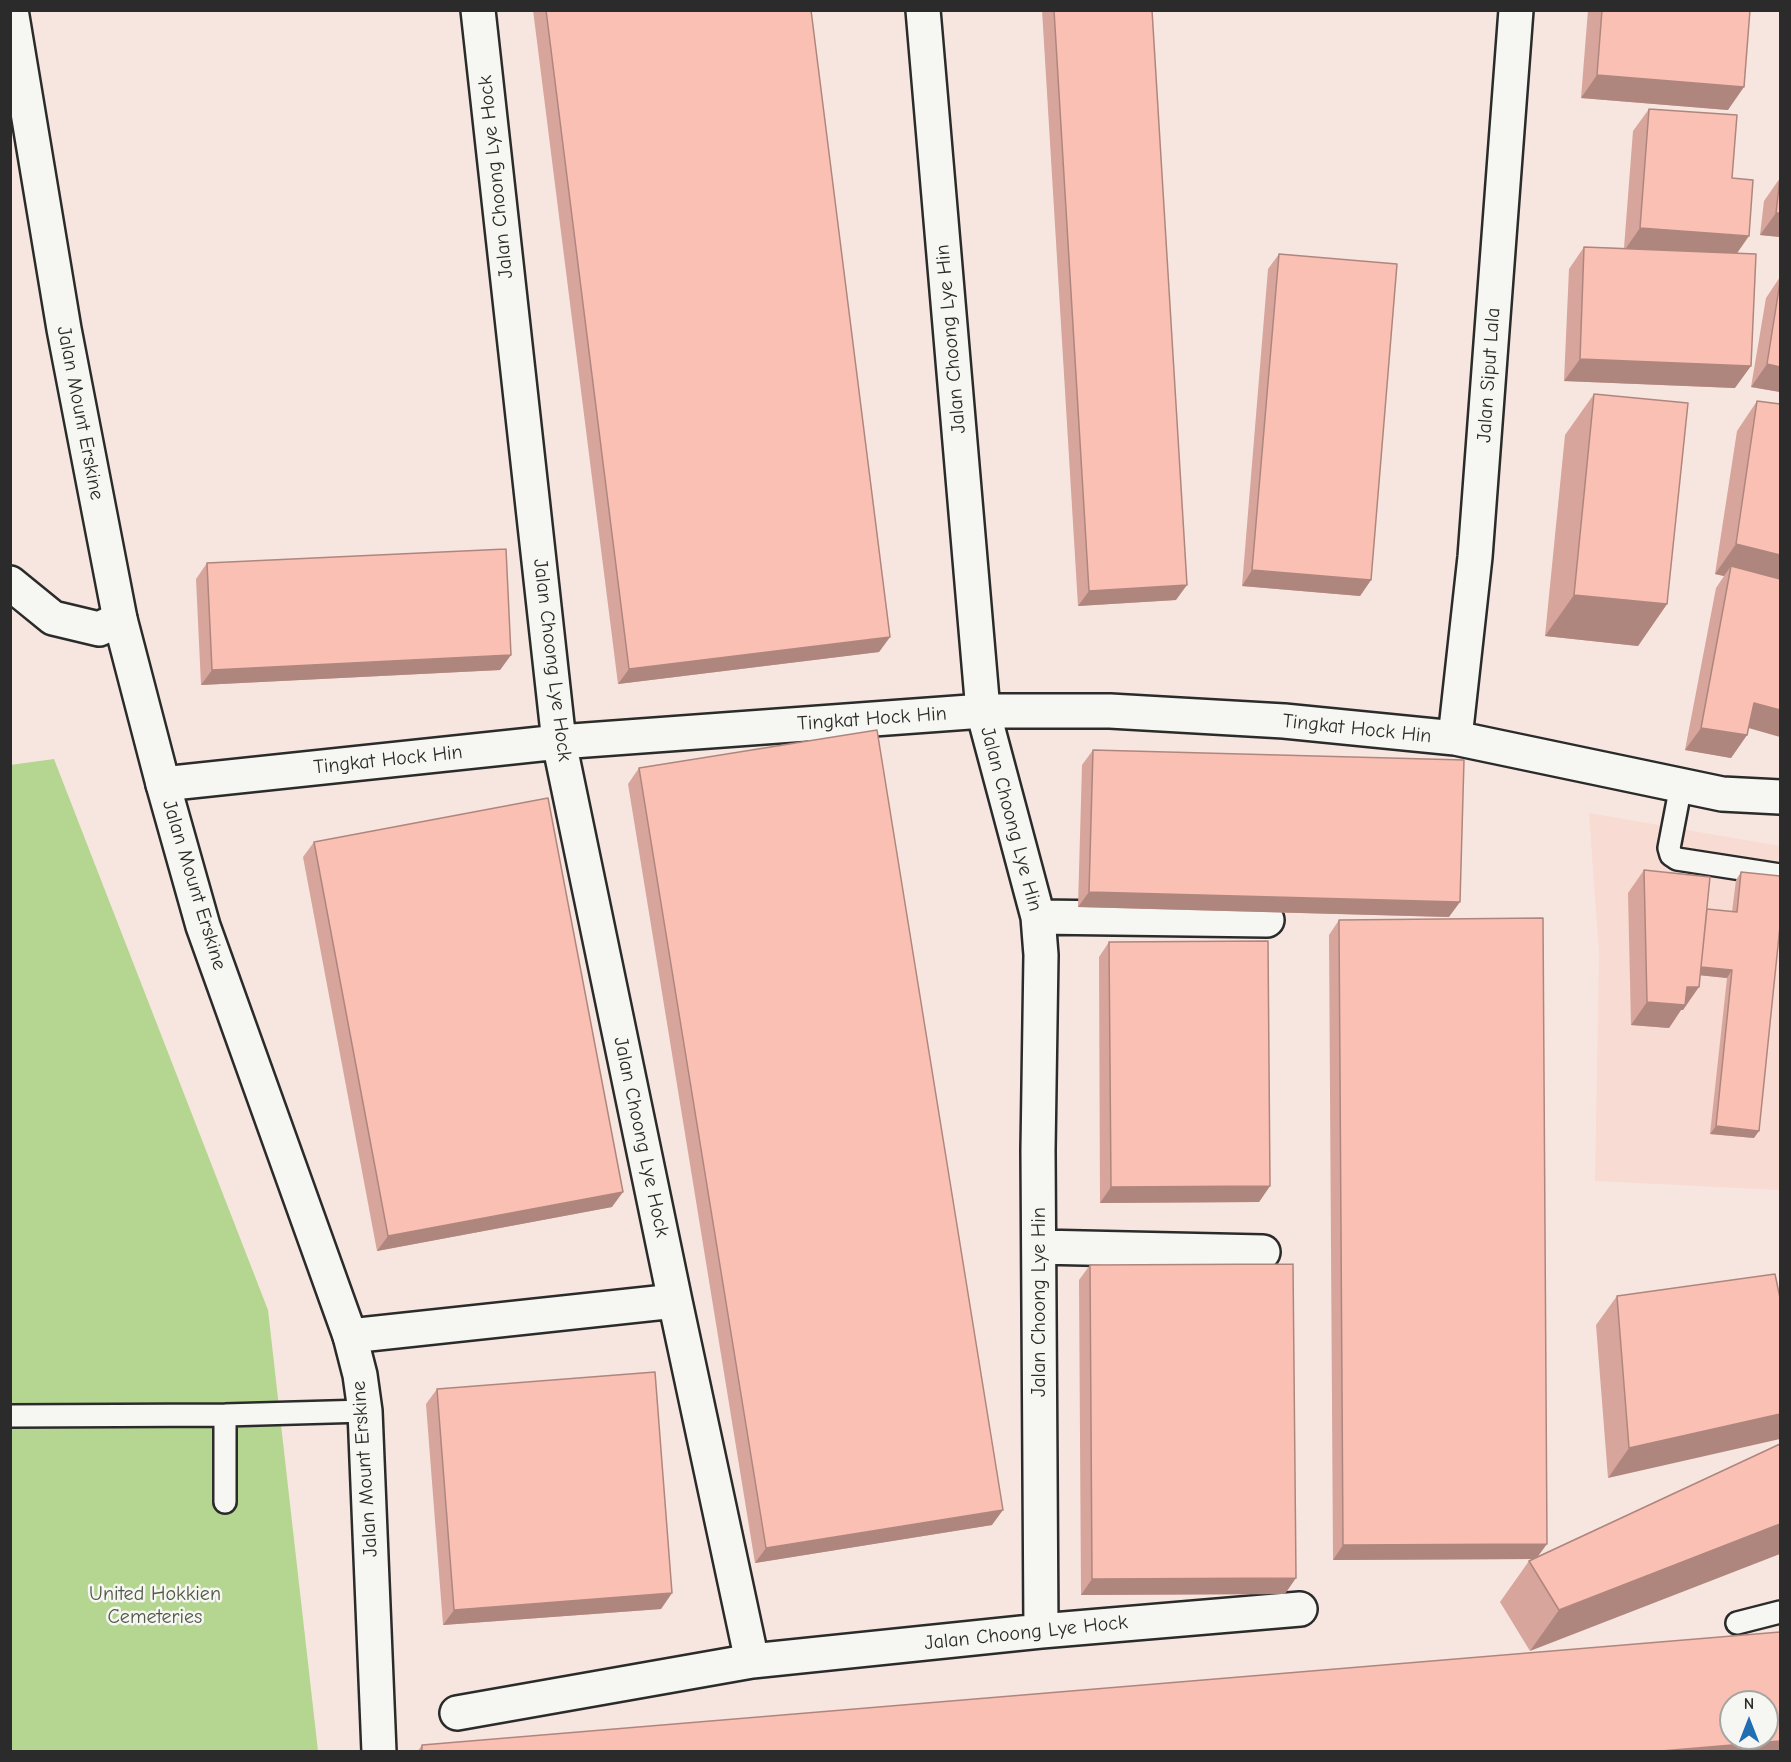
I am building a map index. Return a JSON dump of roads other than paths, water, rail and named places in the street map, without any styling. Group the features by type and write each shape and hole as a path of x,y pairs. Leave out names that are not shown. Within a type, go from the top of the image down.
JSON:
{"street":[{"name":"Jalan Mount Erskine","path":"11,10 64,329 120,619 203,926 350,1336 360,1375 365,1411 379,1752"},
{"name":"Jalan Choong Lye Hock","path":"478,10 559,742 752,1661"},
{"name":"Jalan Choong Lye Hin","path":"923,10 982,711 1038,917 1041,956 1039,1247 1041,1631"},
{"name":"Jalan Siput Lala","path":"1455,738 1475,557 1516,10"},
{"path":"10,583 53,618 99,629 120,619"},
{"name":"Tingkat Hock Hin","path":"163,784 559,742 982,711 1110,711 1273,721 1455,738 1722,794 1780,797"},
{"name":"Tingkat Hock Hin","path":"1722,794 1780,819"},
{"path":"1038,917 1267,920"},
{"path":"1039,1247 1263,1252"},
{"path":"350,1336 675,1301"},
{"name":"Jalan Choong Lye Hock","path":"457,1713 752,1661 1041,1631 1300,1609"}],"lane":[{"path":"1681,785 1670,848 1671,855 1677,859 1780,875"},
{"path":"10,1416 225,1415 365,1411"},
{"path":"225,1415 225,1502"},
{"path":"1737,1623 1780,1612"}],"park label":[{"name":"United Hokkien Cemeteries","path":"155,1606"}]}
